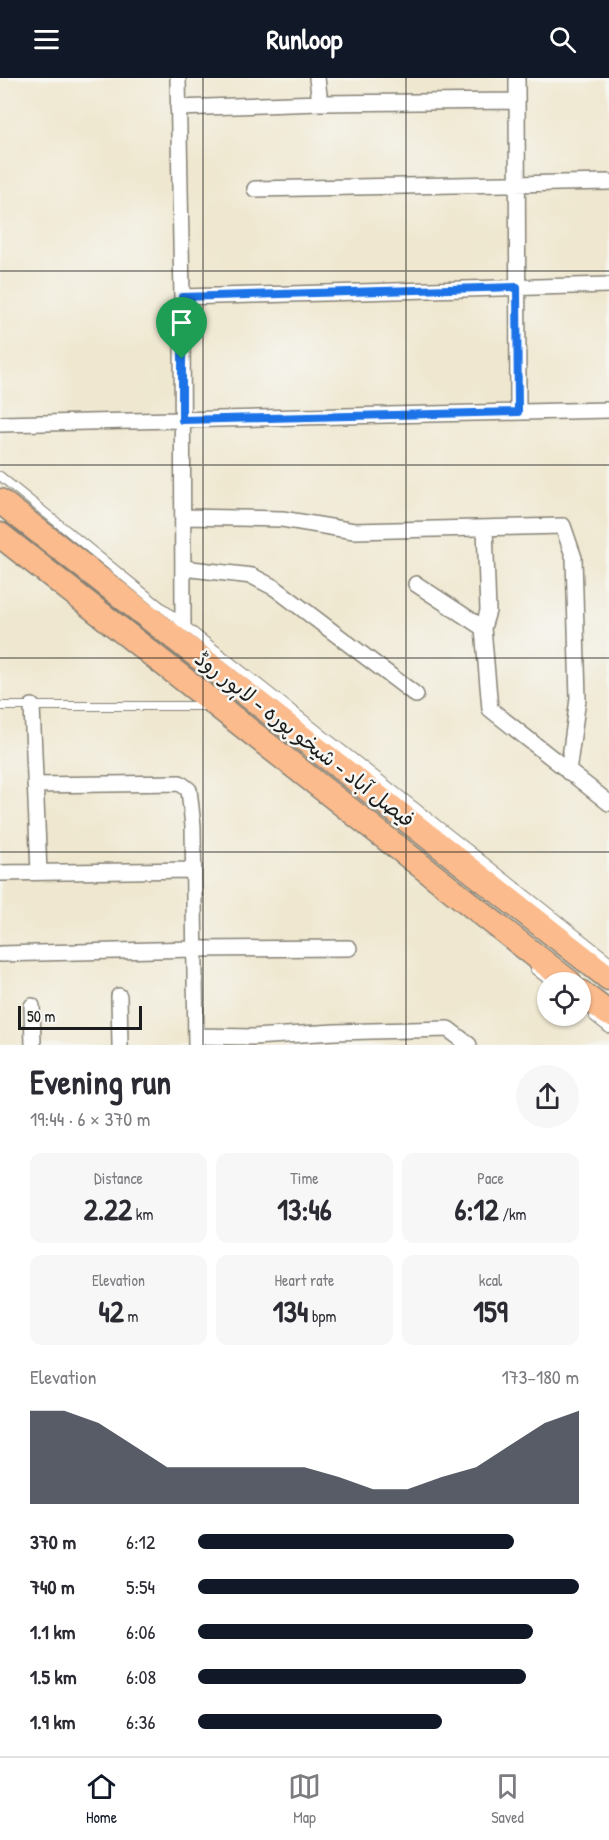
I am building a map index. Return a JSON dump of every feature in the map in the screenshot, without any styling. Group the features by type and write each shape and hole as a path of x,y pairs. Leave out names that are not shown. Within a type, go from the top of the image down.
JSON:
{"highway":[{"name":"فیصل آباد - شیخو پورہ - لاہور روڈ","path":"0,501 609,978"},
{"name":"فیصل آباد - شیخو پورہ - لاہور روڈ","path":"0,535 556,972"}],"street":[{"path":"178,78 182,297 183,624"},
{"path":"317,78 320,103"},
{"path":"517,78 518,412"},
{"path":"178,108 320,103 517,101"},
{"path":"255,189 609,182"},
{"path":"182,297 609,285"},
{"path":"0,424 609,410"},
{"path":"184,518 282,519 354,531 563,526 574,558 578,699 568,772"},
{"path":"485,528 488,611 483,628 490,709 609,803"},
{"path":"183,568 252,576 275,588 416,694"},
{"path":"416,584 483,628"},
{"path":"32,706 39,872"},
{"path":"35,785 180,783 189,790 193,826 196,1040 253,1037 335,1039 448,1029 469,1045"},
{"path":"0,873 193,870"},
{"path":"0,954 349,948"},
{"path":"119,996 120,1045"},
{"path":"32,1006 33,1045"}],"lane":[{"path":"0,476 183,624 609,960"},
{"path":"193,698 211,713"},
{"path":"0,706 202,706"},
{"path":"532,968 537,972"},
{"path":"592,1006 609,1029"}],"route":[{"path":"517,287 518,412 182,420 182,359 182,297 517,287"}]}
